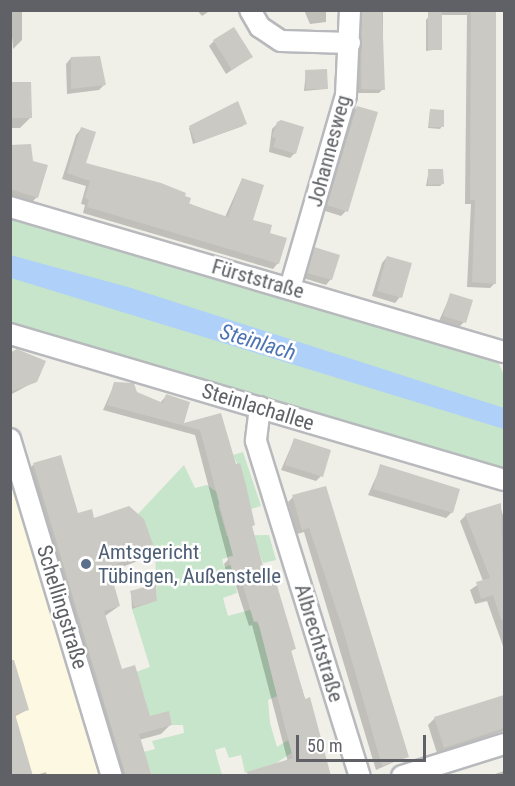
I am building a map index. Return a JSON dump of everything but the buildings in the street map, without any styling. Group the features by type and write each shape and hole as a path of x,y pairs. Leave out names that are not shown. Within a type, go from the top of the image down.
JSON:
{"street":[{"path":"250,10 260,27 281,41 350,43"},
{"name":"Johannesweg","path":"290,288 342,111 350,43 350,10"},
{"name":"Fürststraße","path":"10,207 504,352"},
{"name":"Steinlachallee","path":"10,334 504,480"},
{"name":"Albrechtstraße","path":"260,407 256,441 360,776"},
{"name":"Schellingstraße","path":"10,439 112,776"},
{"path":"402,776 504,744"}],"shaded area":[{"path":"11,458 108,775 11,775"}],"green space":[{"path":"10,207 491,348 504,375 504,480 11,334"},
{"path":"243,452 261,506 251,509 243,498 218,505 227,536 269,535 276,560 263,563 258,549 222,559 224,567 231,565 237,593 223,598 228,616 250,610 260,628 277,696 268,700 270,723 277,747 290,739 294,751 275,764 245,773 241,755 229,758 225,747 215,750 222,775 152,775 144,752 155,749 152,741 184,733 183,725 172,725 169,712 112,727 133,706 146,702 136,672 150,667 132,609 157,601 155,550 138,514 184,465 195,488 207,485 218,493 245,481 233,455"}],"water":[{"name":"Steinlach","path":"10,255 128,287 504,408 504,429 11,278"}],"place":[{"name":"Amtsgericht Tübingen, Außenstelle","path":"86,564"}]}
